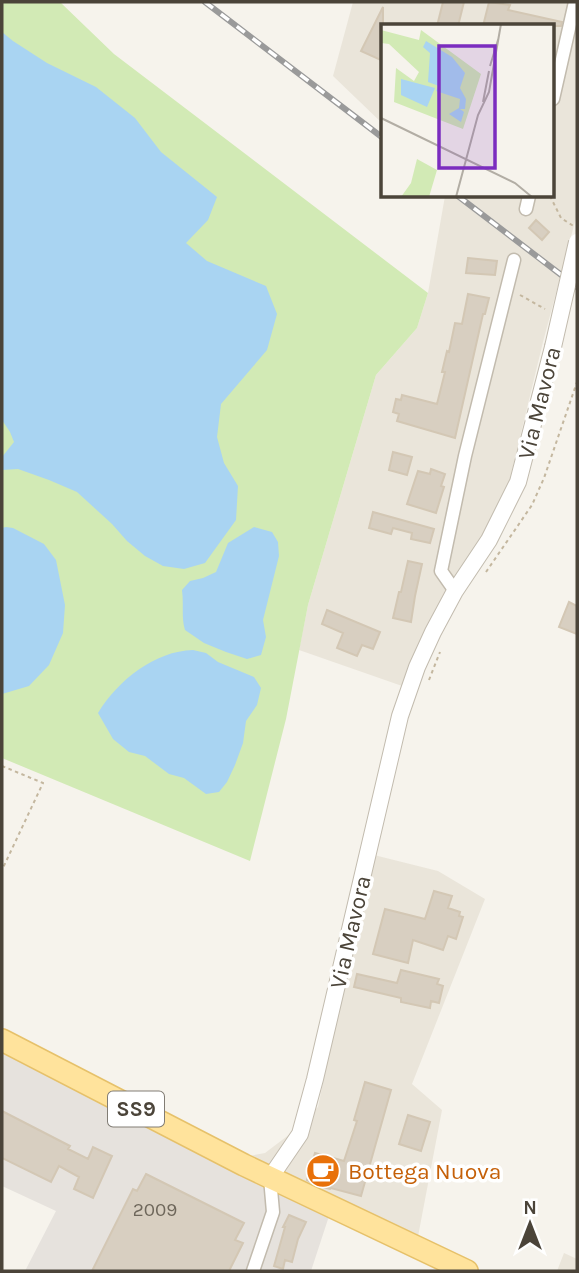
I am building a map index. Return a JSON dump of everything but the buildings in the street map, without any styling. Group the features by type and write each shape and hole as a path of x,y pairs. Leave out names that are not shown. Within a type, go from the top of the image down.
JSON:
{"main road":[{"name":"SS9","path":"2,1040 270,1178 467,1271"}],"street":[{"path":"554,95 575,2"},
{"path":"526,209 529,198"},
{"name":"Via Mavora","path":"270,1178 300,1134 316,1079 400,716 422,656 455,591 489,540 518,482 577,242"},
{"path":"455,591 441,571 465,456 514,260"},
{"path":"253,1271 273,1212 270,1178"}],"path":[{"path":"551,198 561,218 577,229"},
{"path":"506,288 534,303"},
{"path":"487,571 532,505 577,382"},
{"path":"425,687 440,652"},
{"path":"2,766 43,783 2,870"}],"shaded area":[{"path":"353,2 577,2 577,214 506,495 405,687 299,650 308,605 376,375 417,328 428,293 445,198 554,198 554,24 381,24 381,122 333,76"},
{"path":"370,854 438,871 485,899 412,1084 442,1110 416,1247 244,1157 265,1153 318,1107"},
{"path":"2,1030 331,1210 311,1271 25,1271 56,1211 2,1186"},
{"path":"564,1253 577,1259 577,1271 557,1271"}],"green space":[{"path":"2,2 60,2 114,54 428,293 417,328 376,375 308,605 286,719 250,861 2,758"}],"water":[{"path":"2,32 47,63 96,87 135,118 161,152 217,197 208,220 186,243 207,261 266,286 277,314 267,350 221,404 217,437 224,463 238,486 236,520 205,563 184,569 163,566 127,541 77,492 18,469 2,470 2,457 14,442 2,420"},
{"path":"6,527 44,544 56,560 65,605 63,633 49,665 29,686 2,694 2,528"},
{"path":"254,527 272,532 278,542 279,556 263,620 266,637 261,655 247,659 204,643 185,630 182,590 190,581 216,572 228,543"},
{"path":"193,650 206,653 218,662 254,677 261,688 257,705 246,721 243,743 227,782 219,792 206,794 184,778 169,774 145,756 129,752 113,739 98,713 116,689 139,670 165,656"}],"railway":[{"path":"205,2 381,136"},
{"path":"461,198 577,287"}],"place":[{"name":"Bottega Nuova","path":"323,1171"}]}
